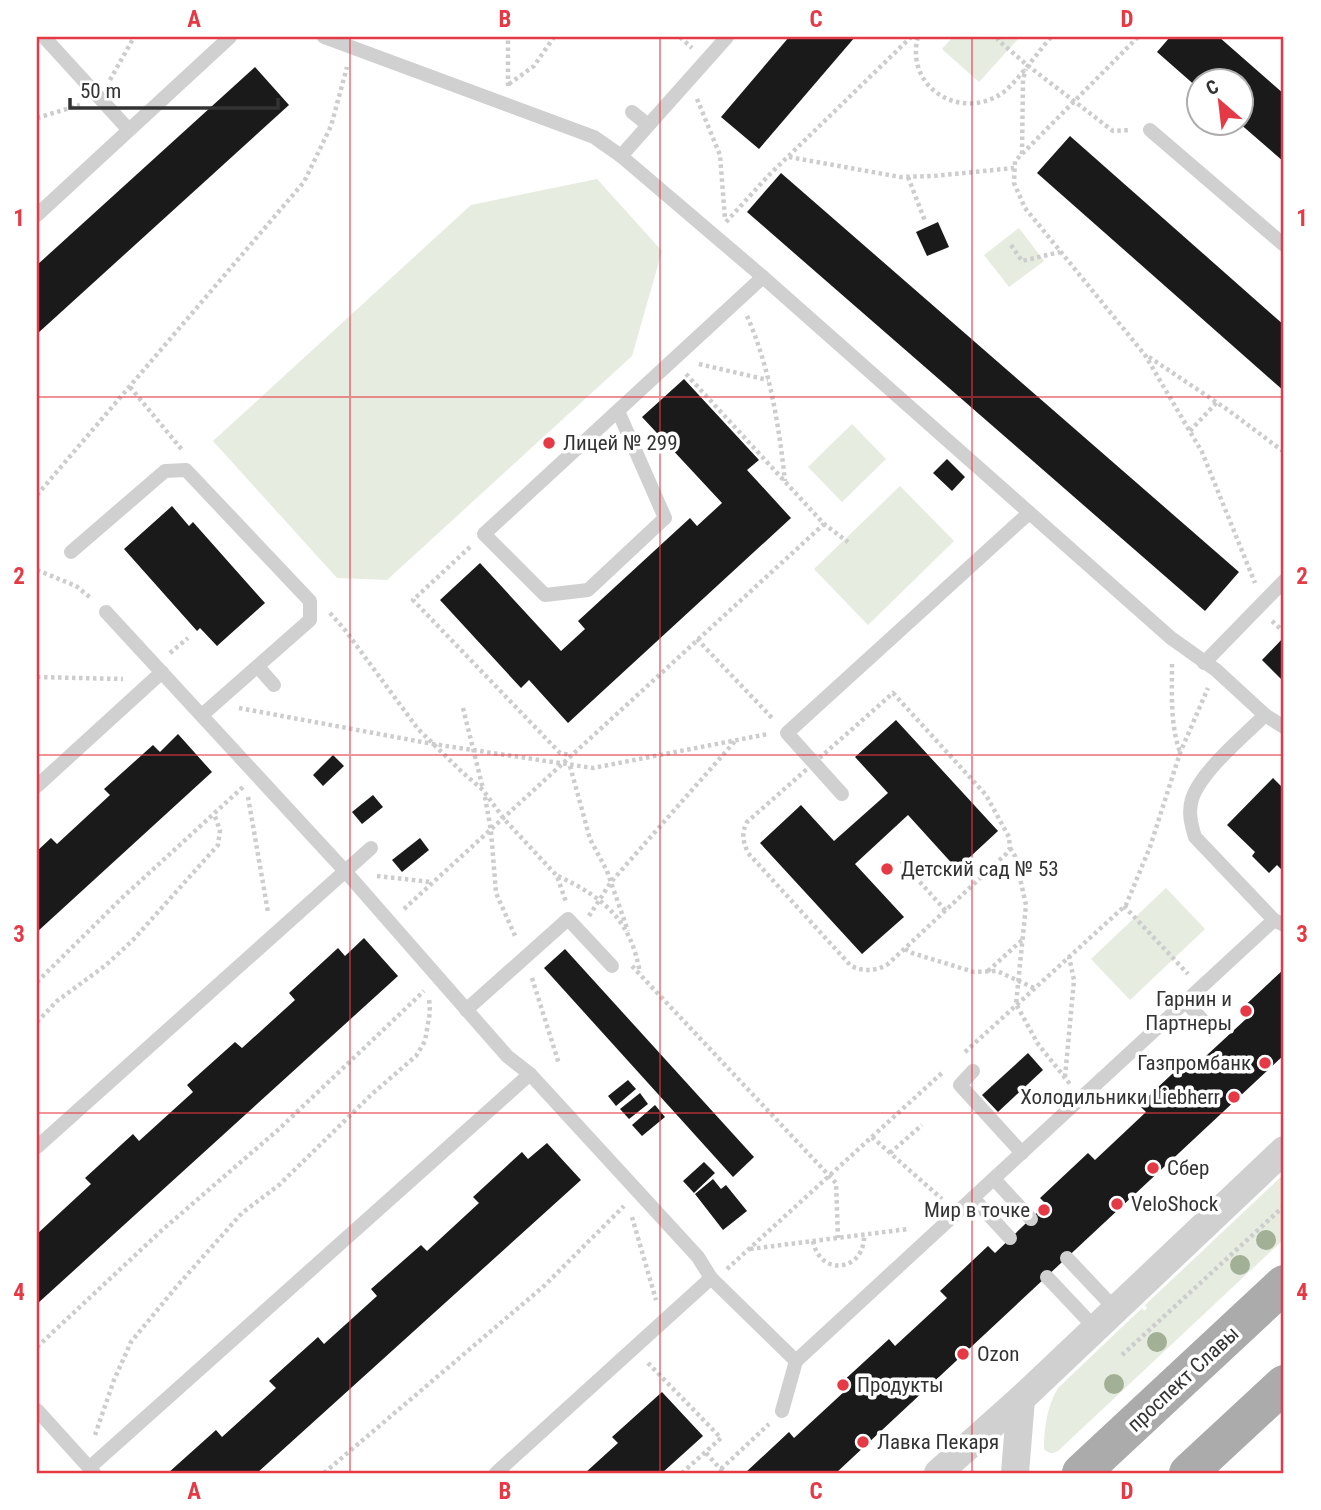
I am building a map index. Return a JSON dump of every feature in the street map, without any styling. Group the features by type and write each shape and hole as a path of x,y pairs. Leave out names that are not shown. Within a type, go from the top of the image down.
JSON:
{"main road":[{"name":"проспект Славы","path":"1081,1473 1284,1284"},
{"path":"1188,1473 1284,1384"}],"street":[{"path":"938,1473 1096,1329 1284,1150"},
{"path":"1015,1473 1021,1399"}],"lane":[{"path":"44,37 128,129"},
{"path":"37,215 230,37"},
{"path":"621,156 727,37"},
{"path":"330,38 594,137 621,156 1171,638 1210,666 1265,715 1284,727"},
{"path":"632,112 648,125"},
{"path":"1150,130 1284,245"},
{"path":"618,411 665,518 588,590 545,595 484,534 762,277"},
{"path":"71,552 165,471 186,470 310,601 310,620 202,715"},
{"path":"842,794 787,733 1029,513"},
{"path":"1210,666 1284,581"},
{"path":"106,612 157,677 202,715 345,871 507,1056 530,1074 698,1257 711,1278 796,1361"},
{"path":"258,667 274,685"},
{"path":"37,786 157,677"},
{"path":"782,1411 796,1361 1201,988 1279,923 1195,837 1190,819 1191,801 1198,786 1265,715"},
{"path":"37,1147 371,848"},
{"path":"466,1010 568,919 612,966"},
{"path":"1186,1002 1207,1025"},
{"path":"973,1071 960,1085 1022,1153"},
{"path":"37,1410 89,1468 530,1074"},
{"path":"994,1179 1031,1219"},
{"path":"973,1198 1010,1238"},
{"path":"1067,1258 1116,1310"},
{"path":"1047,1277 1096,1329"},
{"path":"496,1473 711,1278"}],"path":[{"path":"37,118 101,99 134,37"},
{"path":"501,103 509,84 508,37"},
{"path":"509,84 534,66 554,37"},
{"path":"714,236 788,157 911,37"},
{"path":"918,37 916,59 923,80 942,97 954,102 979,101 1005,91 1051,37"},
{"path":"998,37 998,40 1027,65 1113,131 1150,130"},
{"path":"1137,38 1015,161 1014,183 1025,208 1145,355 1202,453 1257,587"},
{"path":"37,495 304,182 331,126 355,48"},
{"path":"1022,154 1023,79 1027,65"},
{"path":"689,79 720,155 725,223"},
{"path":"788,157 908,177 1014,168"},
{"path":"908,177 925,221"},
{"path":"1011,245 1022,261 1061,252"},
{"path":"740,299 751,324 768,380 780,438 785,482"},
{"path":"1145,355 1217,402 1284,452"},
{"path":"674,361 709,365 768,380"},
{"path":"674,361 824,524 848,542"},
{"path":"130,387 184,453 186,470"},
{"path":"1190,431 1217,402"},
{"path":"389,923 824,524"},
{"path":"484,534 413,600 560,753 571,755"},
{"path":"37,570 76,586 106,612"},
{"path":"321,607 345,630 396,700 433,744 483,790 504,819 557,876 600,901 628,931"},
{"path":"1171,638 1173,714 1180,753"},
{"path":"697,639 787,733"},
{"path":"957,1058 1124,906 1150,847 1210,666"},
{"path":"37,677 157,677"},
{"path":"1010,848 905,949 880,968 863,971 851,966 748,853 742,832 747,822 892,693 986,795 1009,837 1024,893 1025,918 1017,1004 1038,1044 1081,1098"},
{"path":"216,703 433,744 593,768 736,740 787,733"},
{"path":"463,708 491,831 496,893 525,958 559,1064"},
{"path":"579,930 611,882 736,740"},
{"path":"570,766 590,839 611,882 636,948 641,976"},
{"path":"37,982 124,896 257,775"},
{"path":"245,786 264,898 274,934"},
{"path":"37,1022 57,1002 106,965 133,940 218,845 220,830 214,814"},
{"path":"901,860 946,911"},
{"path":"345,871 432,882"},
{"path":"557,876 566,902 568,919"},
{"path":"1124,906 1201,988"},
{"path":"988,971 1022,940"},
{"path":"905,949 974,972 997,971 1034,988"},
{"path":"1065,1078 1074,980 1069,957"},
{"path":"612,966 624,958 836,1183 838,1238"},
{"path":"37,1347 161,1231 279,1129 374,1036 429,987 430,1012 425,1041 416,1056 372,1094 279,1185 242,1213 131,1342 114,1380 89,1468"},
{"path":"711,1278 723,1273 948,1067"},
{"path":"890,1153 922,1125"},
{"path":"872,1137 952,1218"},
{"path":"324,1473 544,1286 631,1199 631,1213 663,1322"},
{"path":"1122,1355 1284,1206"},
{"path":"749,1249 838,1238 952,1218"},
{"path":"813,1241 819,1257 842,1266 857,1258 862,1251 864,1234"},
{"path":"634,1348 721,1438 682,1473"},
{"path":"706,1453 723,1471 782,1411"}],"shaded area":[{"path":"953,37 1018,39 979,82 942,49"},
{"path":"597,179 662,251 632,356 387,580 337,578 213,441 471,205"},
{"path":"1019,228 1044,261 1009,287 984,255"},
{"path":"852,424 886,459 842,502 808,467"},
{"path":"900,486 954,541 868,625 814,569"},
{"path":"1166,888 1205,929 1130,1000 1091,959"},
{"path":"1284,1174 1284,1239 1058,1451 1046,1451 1044,1441 1047,1417 1058,1388 1142,1308 1144,1311 1147,1308 1145,1305"}],"building":[{"path":"789,37 855,37 759,149 721,117"},
{"path":"1170,37 1219,37 1252,66 1184,66 1184,76 1157,52"},
{"path":"255,67 289,105 37,334 37,265"},
{"path":"1254,68 1284,94 1284,162 1254,136"},
{"path":"1070,136 1284,325 1284,391 1037,173"},
{"path":"781,173 1239,572 1205,611 747,212"},
{"path":"938,222 949,247 927,256 916,232"},
{"path":"684,379 759,460 747,470 791,518 568,723 529,680 521,688 440,600 480,563 561,651 585,629 578,621 690,518 697,526 722,503 642,417"},
{"path":"947,459 965,477 952,491 933,473"},
{"path":"172,506 189,526 193,522 265,603 217,646 200,628 197,631 124,549"},
{"path":"1284,637 1284,682 1262,660"},
{"path":"896,720 998,831 957,869 908,815 855,864 904,917 862,954 760,843 801,805 834,841 888,793 855,757"},
{"path":"178,734 212,772 37,932 37,851 51,838 57,844 110,795 104,789 153,745 160,752"},
{"path":"333,755 344,766 323,786 313,775"},
{"path":"1273,778 1284,789 1284,872 1277,865 1269,873 1252,856 1255,852 1227,825"},
{"path":"373,795 383,807 362,824 352,812"},
{"path":"420,838 429,850 402,872 392,860"},
{"path":"364,938 398,976 37,1304 37,1234 91,1184 85,1178 133,1134 139,1141 193,1092 187,1085 235,1042 242,1048 295,1000 289,993 338,948 345,956"},
{"path":"565,949 754,1157 733,1177 544,968"},
{"path":"1284,969 1284,1055 836,1473 745,1473 789,1432 794,1438 846,1390 840,1384 889,1339 895,1346 947,1298 940,1291 988,1246 995,1253 1046,1204 1040,1198 1088,1153 1095,1160 1146,1112 1139,1105 1187,1060 1194,1067 1246,1019 1239,1011"},
{"path":"1028,1053 1043,1070 998,1112 982,1095"},
{"path":"628,1080 636,1089 616,1106 608,1096"},
{"path":"640,1093 648,1104 629,1119 620,1109"},
{"path":"655,1105 665,1117 642,1136 632,1125"},
{"path":"547,1143 581,1180 257,1473 168,1473 216,1430 222,1437 276,1388 269,1381 318,1337 324,1344 377,1296 371,1289 421,1245 427,1251 479,1203 473,1197 522,1152 528,1159"},
{"path":"704,1162 715,1173 694,1193 683,1181"},
{"path":"713,1179 721,1189 726,1185 747,1211 723,1230 695,1194"},
{"path":"662,1392 703,1436 662,1473 585,1473 618,1443 612,1437"}],"place":[{"name":"Лицей № 299","path":"549,443"},
{"name":"Детский сад № 53","path":"887,869"},
{"name":"Гарнин и Партнеры","path":"1246,1011"},
{"name":"Газпромбанк","path":"1265,1063"},
{"name":"Холодильники Liebherr","path":"1234,1097"},
{"name":"Сбер","path":"1153,1168"},
{"name":"VeloShock","path":"1117,1204"},
{"name":"Мир в точке","path":"1044,1210"},
{"name":"Ozon","path":"963,1354"},
{"name":"Продукты","path":"843,1385"},
{"name":"Лавка Пекаря","path":"863,1442"}]}
